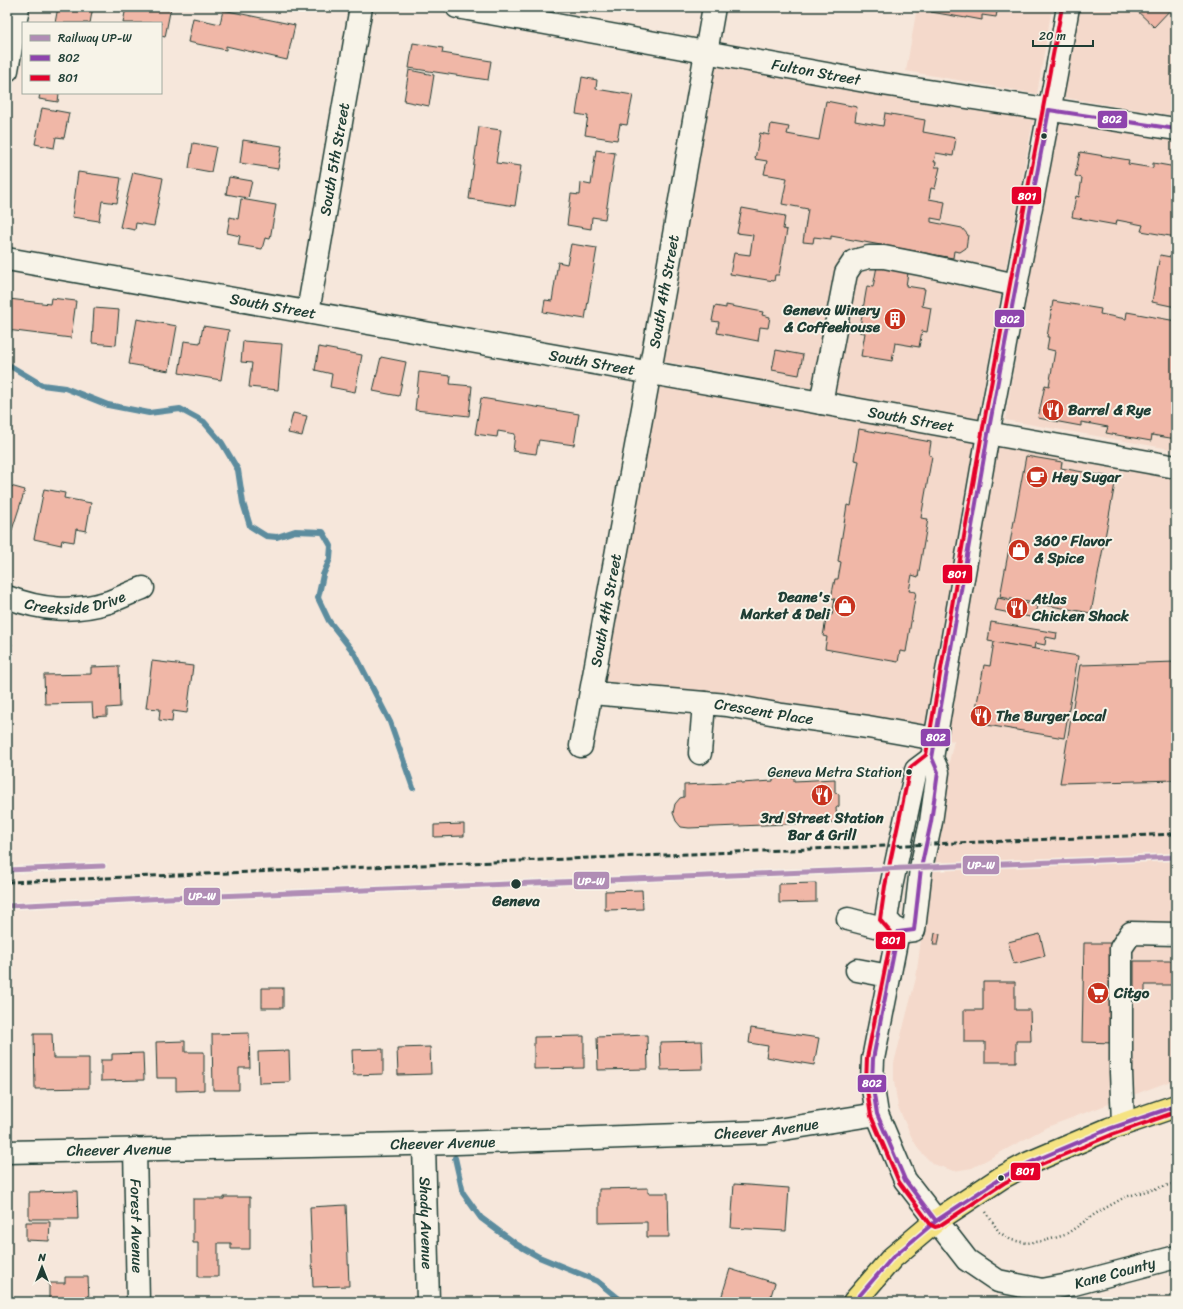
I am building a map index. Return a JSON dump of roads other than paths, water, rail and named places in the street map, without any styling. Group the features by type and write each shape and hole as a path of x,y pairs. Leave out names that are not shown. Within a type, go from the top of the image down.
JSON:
{"main road":[{"path":"854,1302 892,1258 936,1221 1001,1178 1029,1162 1116,1127 1176,1106"}],"street":[{"path":"7,70 18,7"},
{"name":"South 5th Street","path":"308,312 361,7"},
{"name":"Fulton Street","path":"457,7 876,83 1176,129"},
{"name":"South 4th Street","path":"581,746 650,373 714,7"},
{"path":"848,919 898,932 914,930 921,868 931,822 938,772 934,748 988,434 1068,7"},
{"path":"821,403 846,273 854,261 869,257 884,257 1016,285"},
{"name":"South Street","path":"7,259 1176,467"},
{"name":"Creekside Drive","path":"7,597 48,609 80,609 109,602 143,588"},
{"name":"Crescent Place","path":"592,693 727,705 782,715 868,727 934,748"},
{"path":"700,753 704,703"},
{"path":"898,932 886,919 891,887 916,770 934,748"},
{"name":"Kane County","path":"898,932 873,1059 872,1082 877,1114 905,1180 967,1260 998,1280 1042,1290 1074,1284 1176,1257"},
{"path":"1116,1127 1121,1072 1121,948 1131,933 1176,934"},
{"path":"856,970 889,976"},
{"name":"Cheever Avenue","path":"7,1152 424,1144 765,1132 877,1114"},
{"name":"Shady Avenue","path":"424,1144 428,1302"},
{"name":"Forest Avenue","path":"135,1149 138,1302"}],"waterway":[{"path":"7,364 42,385 65,388 108,405 149,413 180,409 204,422 222,443 238,470 243,503 250,526 266,536 277,537 295,531 323,532 331,546 330,559 323,575 318,598 329,621 355,654 390,722 413,788"},
{"path":"455,1158 463,1193 481,1218 516,1244 539,1257 597,1281 623,1302"}],"railway":[{"path":"7,882 1176,834"}],"rail line":[{"name":"UP-W","path":"7,906 167,898 1176,857"},
{"name":"UP-W","path":"7,870 103,866"}],"place":[{"name":"Geneva Winery & Coffeehouse","path":"895,319"},
{"name":"Barrel & Rye","path":"1053,410"},
{"name":"Hey Sugar","path":"1037,477"},
{"name":"360° Flavor & Spice","path":"1019,550"},
{"name":"Deane's Market & Deli","path":"845,606"},
{"name":"Atlas Chicken Shack","path":"1017,608"},
{"name":"The Burger Local","path":"981,716"},
{"name":"Geneva Metra Station","path":"909,772"},
{"name":"3rd Street Station Bar & Grill","path":"822,795"},
{"name":"Geneva","path":"516,884"},
{"name":"Citgo","path":"1098,993"}]}
